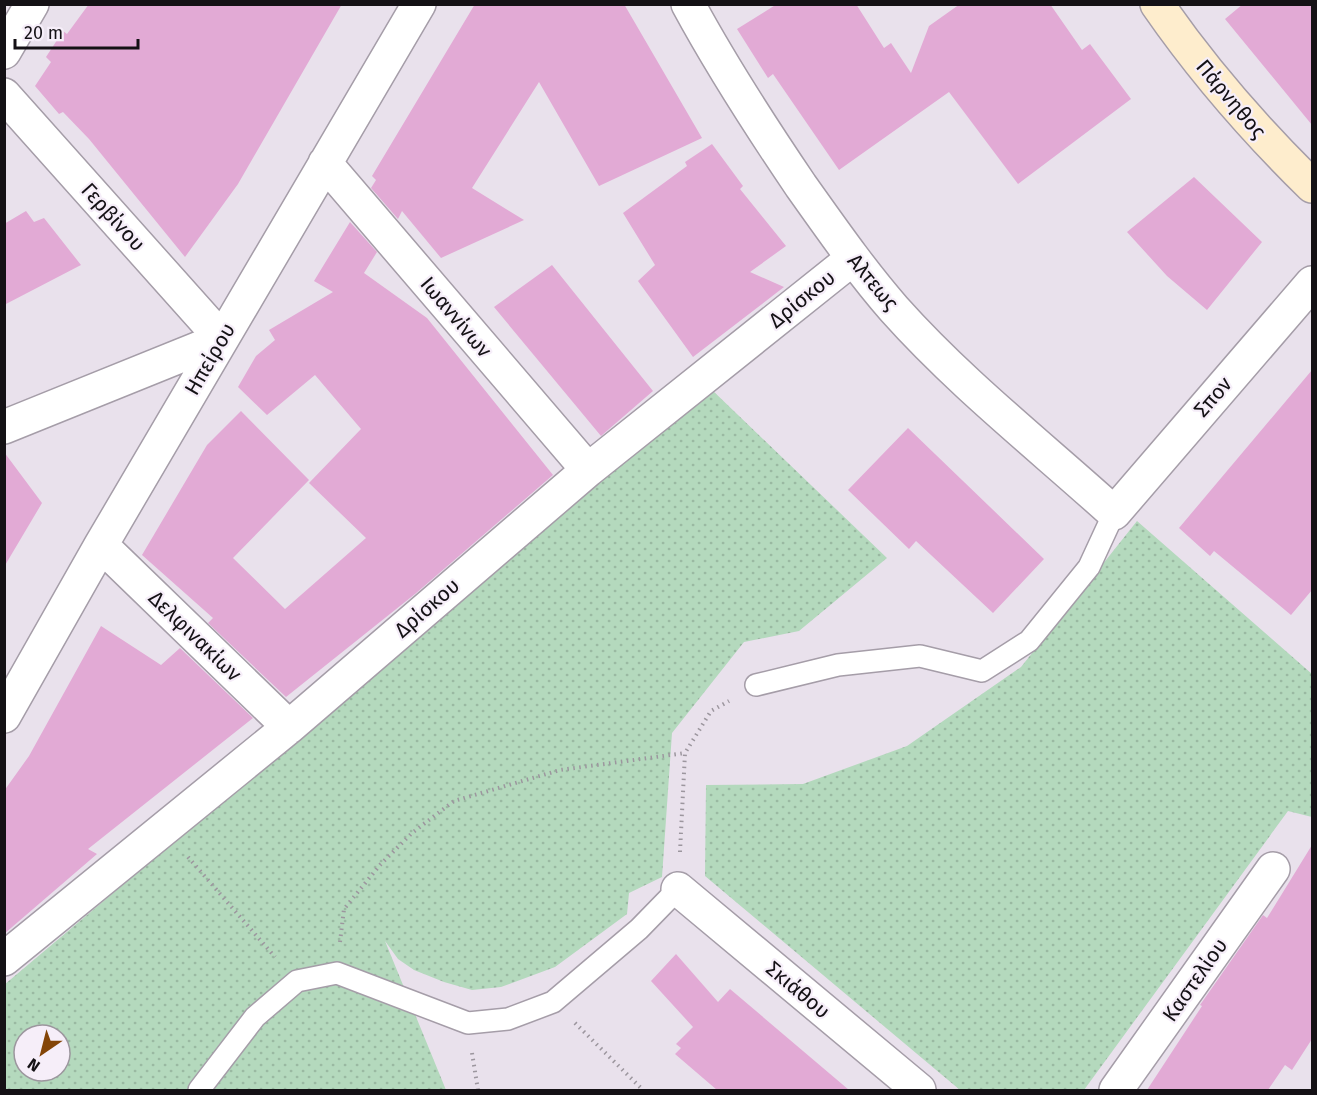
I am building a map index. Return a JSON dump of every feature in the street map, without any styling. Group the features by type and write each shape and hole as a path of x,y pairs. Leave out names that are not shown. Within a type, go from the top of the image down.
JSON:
{"street":[{"path":"4,52 32,4"},
{"name":"Ηπείρου","path":"4,716 101,545 419,4"},
{"name":"Αλτεως","path":"688,4 709,43 774,146 852,259 896,310 948,363 1114,513"},
{"name":"Πάρνηθος","path":"1157,4 1184,44 1255,130 1312,186"},
{"name":"Γερβίνου","path":"4,95 222,339"},
{"name":"Ιωαννίνων","path":"325,163 588,470"},
{"name":"Δρίσκου","path":"4,959 288,727 588,470 852,259"},
{"name":"Σπον","path":"1114,513 1312,283"},
{"path":"4,427 222,339"},
{"name":"Δελφινακίων","path":"101,545 288,727"},
{"name":"Καστελίου","path":"1116,1090 1274,869"},
{"name":"Σκιάθου","path":"678,889 919,1090"}],"lane":[{"path":"756,685 838,665 920,657 982,671 1029,641 1089,567 1114,513"},
{"path":"199,1090 255,1017 297,981 337,973 468,1023 508,1018 553,1002 639,929 678,889"}],"path":[{"path":"678,889 685,753 711,711 756,685"},
{"path":"337,973 344,909 380,865 412,833 454,801 560,770 685,753"},
{"path":"181,850 297,981"},
{"path":"553,1002 643,1090"}],"green space":[{"path":"711,389 887,558 799,631 744,642 672,733 662,877 629,893 627,914 555,967 501,987 472,990 444,982 414,970 398,959 385,941 446,1090 5,1090 4,985"},
{"path":"1137,521 1312,674 1312,817 1288,811 1084,1090 960,1090 705,876 706,785 803,784 907,746 1021,667"}],"building":[{"path":"89,4 342,4 238,184 185,257 89,139 63,112 59,114 35,86 51,62 46,57 63,31 67,34"},
{"path":"475,4 624,4 702,138 599,186 539,82 472,188 524,220 441,258 402,211 398,219 371,188 376,180 372,176"},
{"path":"777,4 856,4 884,48 891,43 911,73 929,26 960,4 1050,4 1082,50 1090,44 1131,99 1018,184 949,92 839,170 773,74 768,78 737,29"},
{"path":"1243,4 1312,4 1312,125 1225,19"},
{"path":"712,144 743,186 740,189 786,246 750,272 784,287 693,357 638,281 655,265 623,213 687,166 685,162"},
{"path":"1194,177 1262,242 1207,310 1167,276 1127,232"},
{"path":"26,211 34,222 44,218 81,265 4,305 4,224"},
{"path":"350,222 377,252 364,273 427,318 553,475 415,594 286,697 208,623 213,618 142,555 207,445 241,411 309,480 233,558 285,609 366,538 309,483 361,429 315,375 267,415 238,387 256,356 275,340 269,330 333,292 314,281"},
{"path":"552,265 653,391 601,436 494,307"},
{"path":"1312,370 1312,590 1291,615 1214,551 1210,556 1179,528"},
{"path":"908,428 1044,559 993,613 916,541 909,549 848,490"},
{"path":"4,452 42,503 4,567"},
{"path":"101,626 161,665 180,648 253,718 88,849 97,854 4,934 4,791 29,756"},
{"path":"1312,845 1312,1039 1292,1070 1285,1065 1268,1090 1147,1090 1202,1006 1200,1005 1263,915 1267,918"},
{"path":"676,954 718,1002 730,989 849,1090 717,1090 675,1054 681,1048 676,1044 693,1027 651,981"}]}
